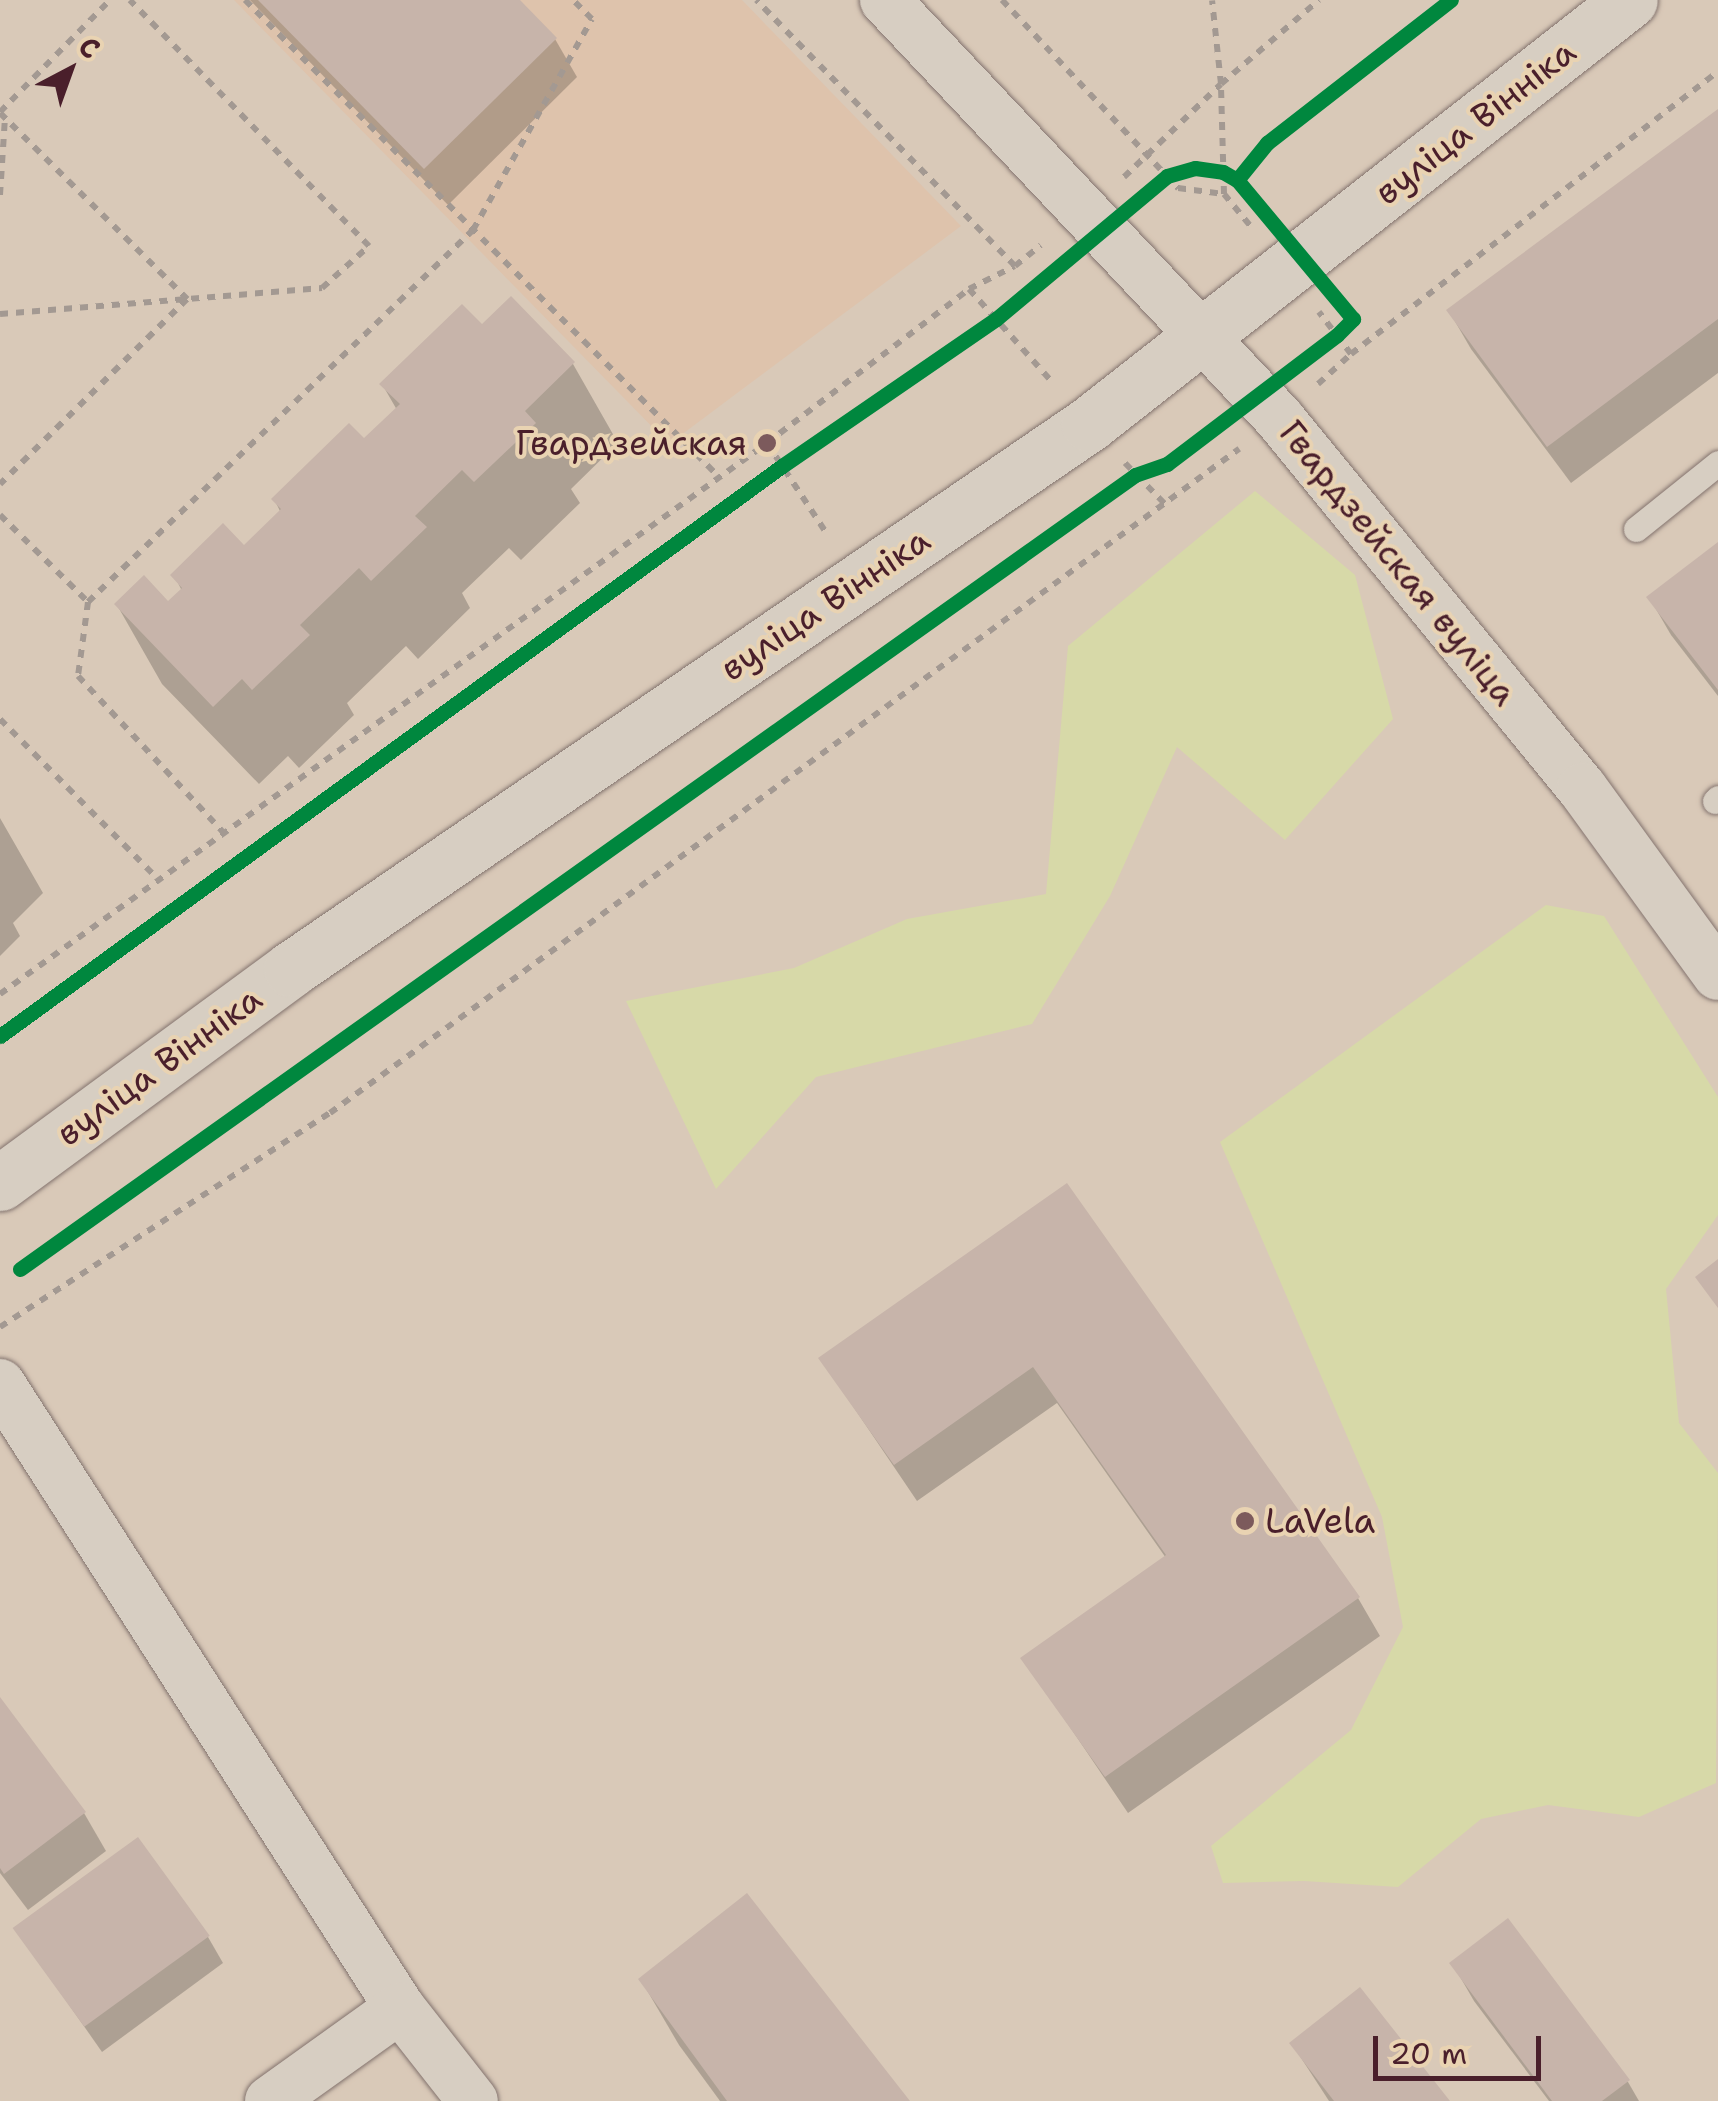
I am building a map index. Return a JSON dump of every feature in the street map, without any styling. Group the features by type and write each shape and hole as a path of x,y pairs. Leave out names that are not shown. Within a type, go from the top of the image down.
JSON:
{"street":[{"name":"Гвардзейская вуліца","path":"885,0 1269,407 1582,788 1718,975"},
{"name":"вуліца Вінніка","path":"0,1183 291,969 1089,424 1630,0"},
{"path":"0,1384 400,2008 473,2101"},
{"path":"270,2101 400,2008"}],"lane":[{"path":"1636,528 1718,463"}],"path":[{"path":"0,195 2,114 110,0"},
{"path":"0,314 322,288 369,246 130,0"},
{"path":"245,0 720,477"},
{"path":"226,835 78,676 88,602 473,230 592,19 573,0"},
{"path":"0,994 767,443 969,290 1015,266 756,0"},
{"path":"1002,0 1149,157 1174,174 1178,188 1224,194 1221,84 1212,0"},
{"path":"1149,157 1221,84 1319,0"},
{"path":"1351,354 1718,71"},
{"path":"2,114 186,299"},
{"path":"1103,229 1174,174"},
{"path":"0,1327 330,1113 1166,505 1269,407 1353,318 1301,258"},
{"path":"0,484 186,299"},
{"path":"979,330 1011,306"},
{"path":"767,443 859,581"},
{"path":"766,477 798,454"},
{"path":"1119,486 1151,469"},
{"path":"0,515 88,602"},
{"path":"0,719 159,880"}],"shaded area":[{"path":"234,0 742,0 961,226 669,444"}],"green space":[{"path":"1255,491 1355,575 1393,719 1285,840 1177,747 1110,896 1032,1024 816,1077 716,1189 626,1001 794,968 907,919 1046,894 1068,646"},
{"path":"1546,905 1604,916 1718,1097 1718,1215 1666,1289 1679,1423 1718,1473 1716,1783 1639,1817 1548,1805 1481,1819 1398,1887 1304,1881 1223,1883 1211,1846 1351,1730 1403,1627 1382,1517 1220,1142"}],"building":[{"path":"258,0 520,0 557,38 424,169"},
{"path":"1718,109 1718,319 1547,447 1446,310"},
{"path":"511,296 575,362 525,411 536,423 474,482 462,470 415,516 427,527 371,581 359,568 300,625 310,635 252,690 242,679 213,707 114,604 144,575 168,601 182,588 170,575 223,523 244,545 281,509 271,499 349,423 364,438 400,404 379,384 462,304 482,324"},
{"path":"1718,542 1718,690 1646,597"},
{"path":"1067,1183 1360,1597 1105,1777 1020,1658 1166,1555 1033,1367 894,1465 818,1358"},
{"path":"1718,1259 1718,1308 1695,1277"},
{"path":"0,1697 86,1812 4,1874 0,1868"},
{"path":"138,1837 210,1936 84,2027 13,1928"},
{"path":"747,1893 910,2101 727,2101 638,1979"},
{"path":"1508,1918 1630,2080 1602,2101 1552,2101 1449,1963"},
{"path":"1360,1987 1450,2101 1334,2101 1289,2043"}],"cycle path":[{"path":"20,1269 1135,475 1167,464 1337,335 1353,319 1237,180 1267,143 1451,0"},
{"path":"0,1036 782,466 996,319 1167,176 1195,168 1223,172 1237,180"}],"place":[{"name":"Гвардзейская","path":"767,443"},
{"name":"LaVela","path":"1245,1521"}]}
